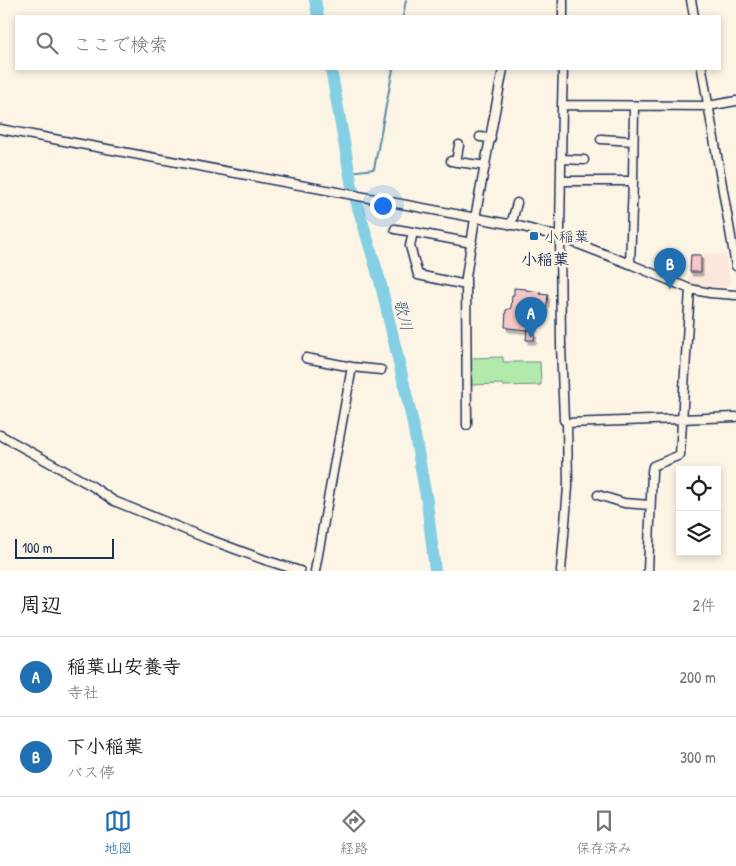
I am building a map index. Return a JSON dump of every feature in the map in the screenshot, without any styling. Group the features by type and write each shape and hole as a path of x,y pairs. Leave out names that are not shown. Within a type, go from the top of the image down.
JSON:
{"street":[{"path":"563,0 563,15"},
{"path":"691,0 694,15"},
{"path":"467,425 466,278 475,218 503,70"},
{"path":"561,571 568,486 567,423 564,420 560,237 563,70"},
{"path":"702,70 733,230 736,266"},
{"path":"562,106 708,106 736,102"},
{"path":"630,264 634,106"},
{"path":"0,130 511,225 560,237 690,290 736,295"},
{"path":"480,137 491,138"},
{"path":"601,140 633,141"},
{"path":"459,145 453,162 486,166"},
{"path":"562,159 584,160"},
{"path":"561,181 633,181"},
{"path":"511,225 517,203"},
{"path":"395,229 442,240 472,243"},
{"path":"413,232 410,246 418,275 466,285"},
{"path":"648,571 653,466 680,455 690,290"},
{"path":"306,358 352,367 381,370"},
{"path":"315,571 352,367"},
{"path":"567,423 736,417"},
{"path":"0,435 92,486 114,501 208,539 300,571"},
{"path":"598,495 624,503 650,505"}],"shaded area":[{"path":"689,253 725,254 730,284 727,287 713,287 689,282"}],"green space":[{"path":"503,357 503,362 540,362 541,385 470,385 470,358"}],"building":[{"path":"691,255 701,255 701,272 690,272"},
{"path":"514,288 541,292 540,294 548,295 546,310 529,309 528,330 505,327 506,310 511,308"},
{"path":"527,330 535,333 534,340 526,340"}],"waterway":[{"name":"歌川","path":"315,0 318,15"},
{"path":"403,15 406,0"},
{"name":"歌川","path":"331,70 352,187 380,281 412,419 427,502 435,571"},
{"path":"350,172 374,169 393,70"}],"place":[{"name":"小稲葉","path":"534,236"},
{"name":"下小稲葉","path":"670,289"},
{"name":"稲葉山安養寺","path":"531,338"}],"district":[{"name":"小稲葉","path":"545,259"}]}
